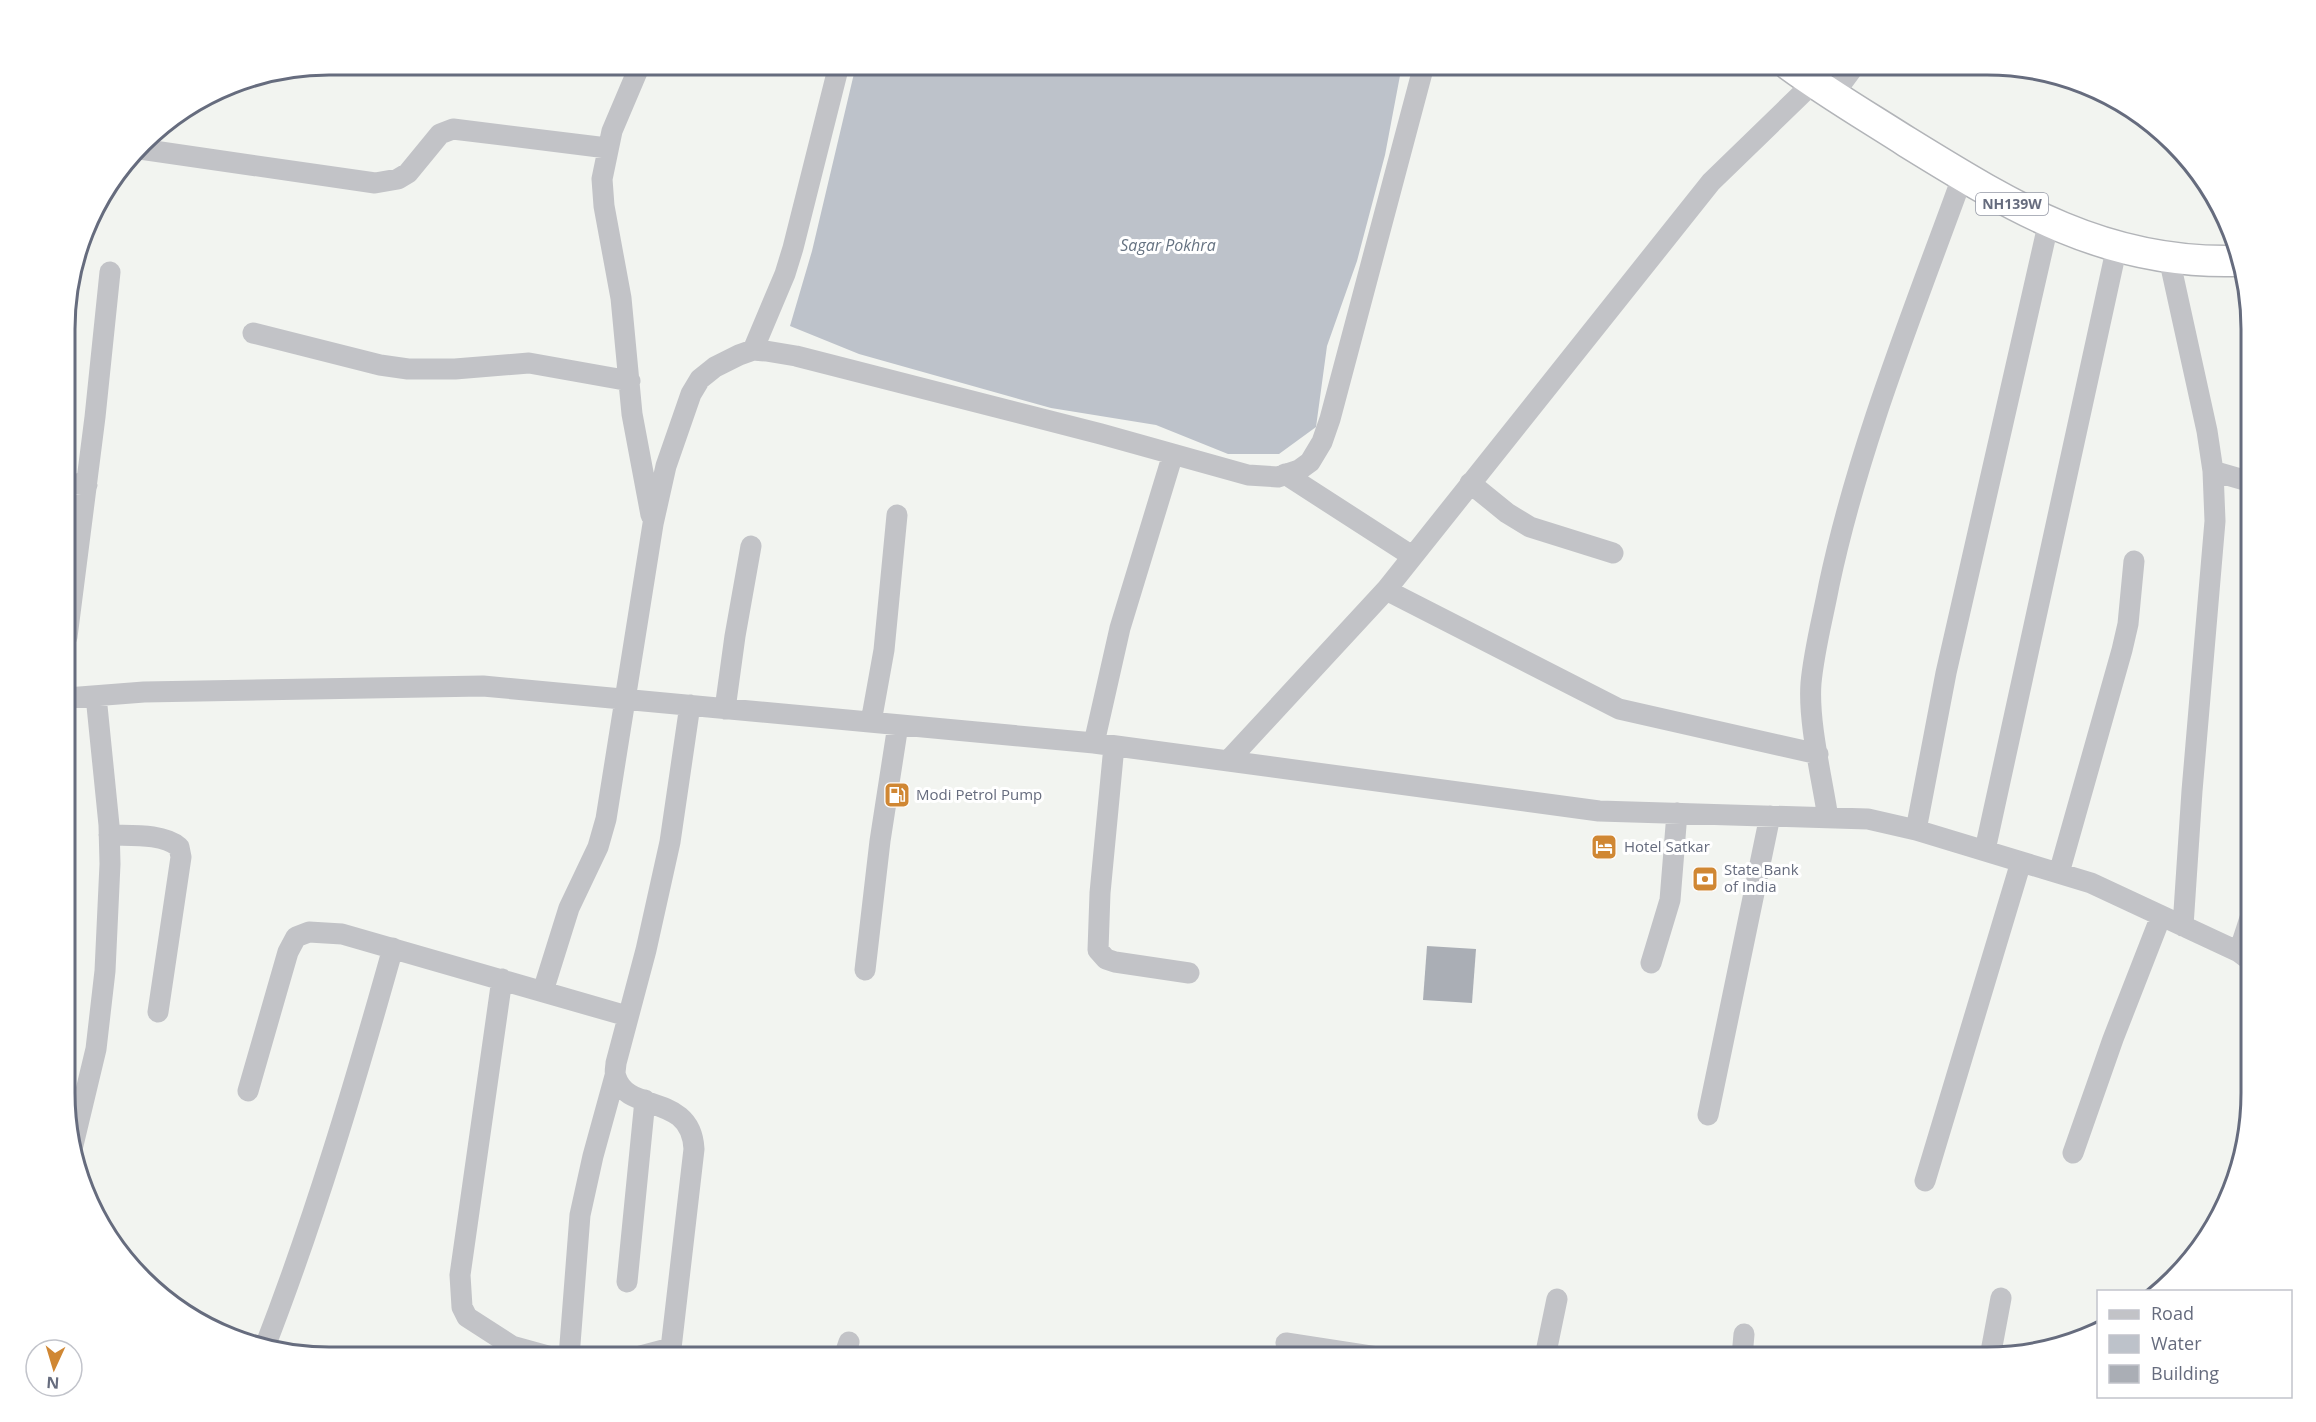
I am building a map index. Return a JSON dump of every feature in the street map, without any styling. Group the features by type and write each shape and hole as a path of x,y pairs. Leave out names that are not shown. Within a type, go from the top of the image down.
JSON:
{"highway":[{"name":"NH139W","path":"1804,75 1963,175 2049,222 2086,237 2147,255 2198,261 2231,261"}],"street":[{"path":"635,75 612,131 602,179 604,206 621,298 632,414 653,524"},
{"path":"753,350 788,265 836,75"},
{"path":"543,991 569,908 598,847 612,792 653,524 666,466 691,394 700,379 715,367 738,355 753,350 766,351 816,361 1101,434 1248,475 1278,477 1299,470 1310,462 1322,441 1330,420 1421,75"},
{"path":"1227,761 1386,590 1711,182 1841,75"},
{"path":"150,150 375,183 398,179 408,173 440,134 453,129 607,148"},
{"path":"1827,818 1812,713 1811,684 1842,527 1884,392 1963,175"},
{"path":"1916,830 1946,673 2049,222"},
{"path":"1985,850 2117,246"},
{"path":"2169,258 2207,431 2213,471 2215,521 2183,926"},
{"path":"75,515 77,484 110,272"},
{"path":"253,333 380,365 408,369 455,369 529,363 630,381"},
{"path":"1173,454 1122,619 1104,745 1098,950 1107,959 1116,962 1189,973"},
{"path":"2213,471 2241,479"},
{"path":"1286,474 1412,556"},
{"path":"1470,483 1507,513 1530,527 1613,553"},
{"path":"872,722 884,650 897,515"},
{"path":"725,709 751,546"},
{"path":"2059,873 2122,650 2128,624 2134,561"},
{"path":"1386,590 1619,710 1818,754"},
{"path":"75,697 156,692 483,686 1104,745 1599,811 1868,819 1916,830 2091,883 2241,955"},
{"path":"78,1129 96,1049 105,971 109,835 96,696"},
{"path":"571,1347 580,1215 615,1076 627,1016 646,950 670,842 690,705"},
{"path":"865,970 880,841 898,725"},
{"path":"1651,963 1670,900 1677,813"},
{"path":"1708,1115 1770,816"},
{"path":"109,835 172,841 179,847 181,856 158,1012"},
{"path":"1925,1181 2021,862"},
{"path":"2073,1153 2113,1039 2161,916"},
{"path":"248,1091 288,952 296,937 309,932 326,932 393,948 627,1016"},
{"path":"268,1339 357,1076 393,948"},
{"path":"502,979 460,1275 462,1307 467,1317 516,1347"},
{"path":"615,1076 622,1088 680,1115 689,1125 694,1136 672,1347"},
{"path":"627,1282 645,1100"},
{"path":"1992,1347 2001,1298"},
{"path":"1547,1347 1557,1299"},
{"path":"1743,1347 1744,1334"},
{"path":"1286,1343 1312,1347"}],"water":[{"name":"Sagar Pokhra","path":"854,75 1400,75 1385,155 1357,261 1327,346 1316,427 1279,454 1228,454 1156,425 1051,408 859,354 790,326 812,251"}],"building":[{"path":"1427,946 1476,949 1472,1003 1423,1000"}],"place":[{"name":"Modi Petrol Pump","path":"897,795"},
{"name":"Hotel Satkar","path":"1604,847"},
{"name":"State Bank of India","path":"1705,879"}]}
